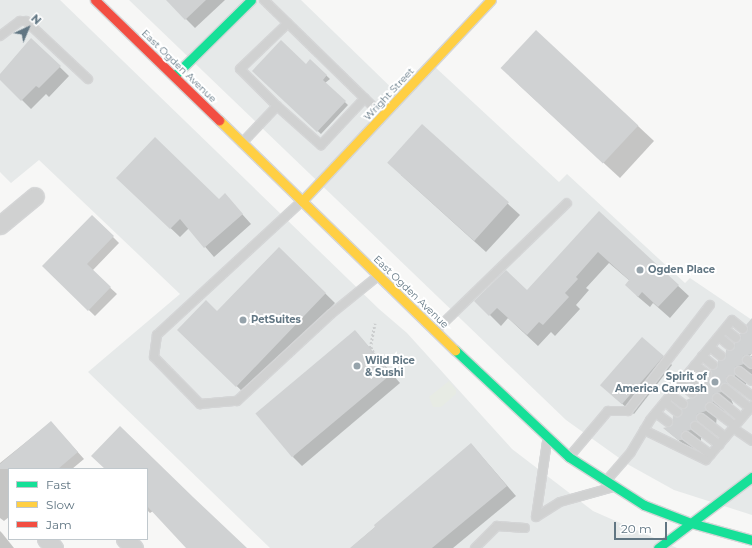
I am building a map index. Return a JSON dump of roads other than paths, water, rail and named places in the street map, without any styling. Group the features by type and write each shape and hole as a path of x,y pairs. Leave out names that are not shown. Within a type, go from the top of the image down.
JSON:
{"main road":[{"name":"East Ogden Avenue","path":"95,0 378,276 548,439 569,457 604,482 644,505 690,523 752,540"},
{"path":"174,76 251,0"},
{"name":"Wright Street","path":"302,201 491,0"},
{"path":"658,548 752,477"}],"street":[{"path":"0,225 35,196"},
{"path":"47,540 54,548"}],"lane":[{"path":"264,0 383,116"},
{"path":"0,36 20,21 26,21 88,78"},
{"path":"288,23 240,69 277,106 320,145 365,98"},
{"path":"242,143 277,106"},
{"path":"302,201 156,335 154,357 200,404 237,401 331,314 378,276"},
{"path":"436,331 567,202"},
{"path":"569,457 608,411 628,411 710,306"},
{"path":"604,482 631,452 656,413 732,320 743,329"},
{"path":"725,329 736,338"},
{"path":"719,336 730,346"},
{"path":"710,347 721,356"},
{"path":"702,356 714,366"},
{"path":"695,365 707,374"},
{"path":"739,370 752,381"},
{"path":"687,375 699,384"},
{"path":"731,380 752,396"},
{"path":"680,384 692,393"},
{"path":"644,430 706,460 751,407 725,388"},
{"path":"671,394 683,404"},
{"path":"717,398 741,418"},
{"path":"665,402 677,412"},
{"path":"710,407 752,441"},
{"path":"656,413 668,422"},
{"path":"701,418 725,438"},
{"path":"695,426 719,445"},
{"path":"686,436 711,455"},
{"path":"548,439 536,517 560,502 613,487"},
{"path":"475,548 497,526 525,528"}],"place":[{"name":"Ogden Place","path":"640,270"},
{"name":"PetSuites","path":"243,320"},
{"name":"Wild Rice & Sushi","path":"357,366"},
{"name":"Spirit of America Carwash","path":"715,382"}]}
